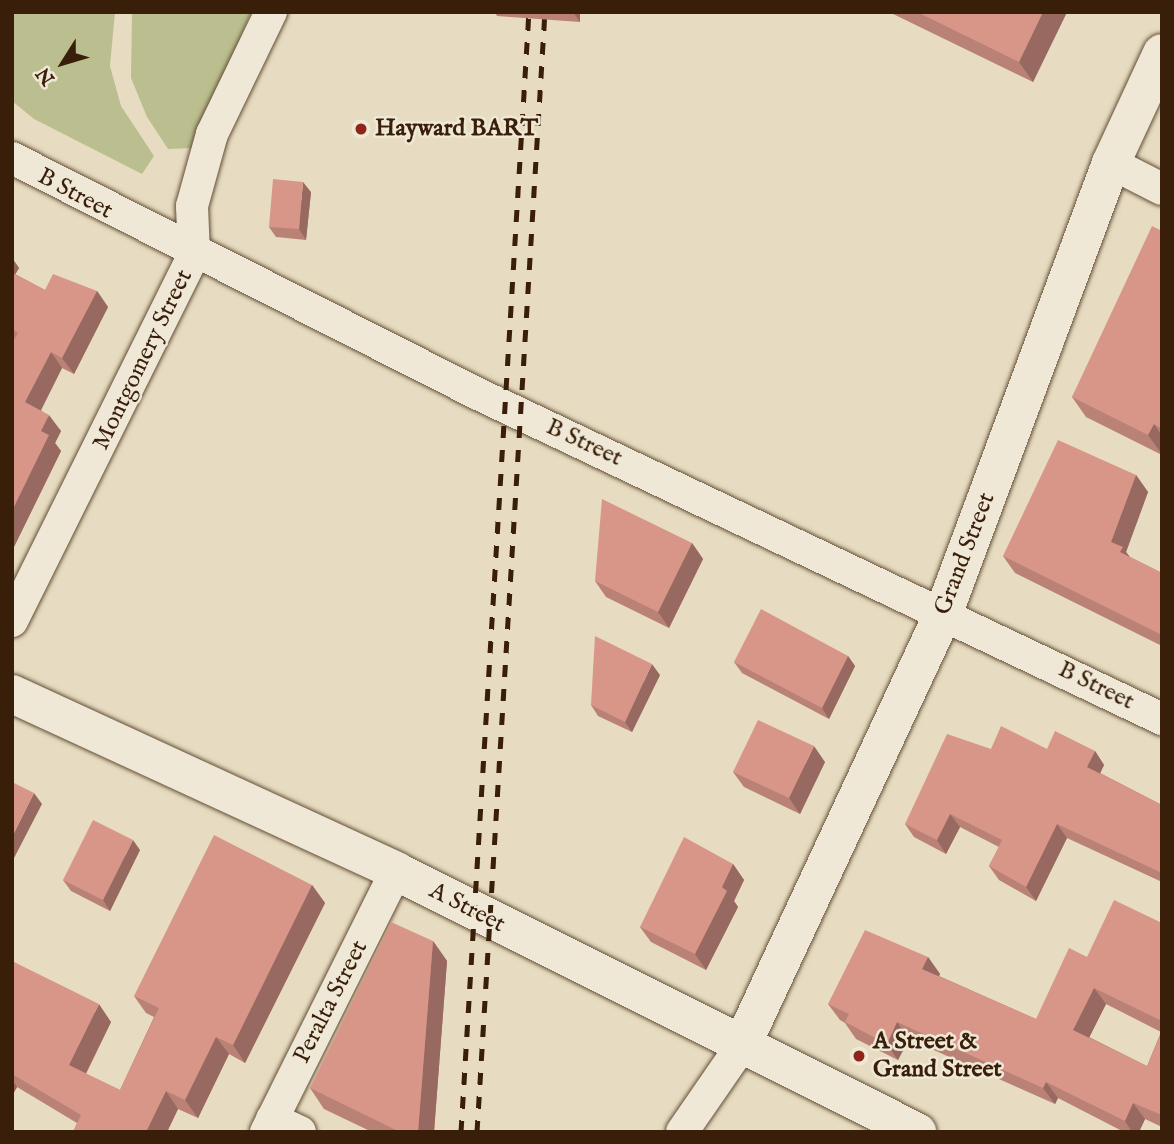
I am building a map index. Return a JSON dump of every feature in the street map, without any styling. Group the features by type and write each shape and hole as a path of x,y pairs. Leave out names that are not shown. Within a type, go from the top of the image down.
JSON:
{"street":[{"name":"Montgomery Street","path":"12,621 194,254 192,206 212,134 271,12"},
{"name":"Grand Street","path":"743,1045 944,612 1111,163 1162,53"},
{"name":"B Street","path":"12,158 194,254 1162,719"},
{"path":"1111,163 1162,189"},
{"name":"A Street","path":"12,694 396,871 917,1132"},
{"name":"Peralta Street","path":"279,1128 396,871"},
{"path":"682,1132 743,1045"}],"green space":[{"path":"12,12 115,12 110,66 121,106 154,156 142,174 34,119 12,101"},
{"path":"132,12 251,12 194,148 168,149 147,117 131,78"}],"building":[{"path":"917,12 1043,12 1019,62"},
{"path":"273,179 303,182 299,229 269,227"},
{"path":"1152,226 1162,231 1162,429 1154,424 1148,435 1072,397"},
{"path":"12,273 45,290 53,274 97,291 62,358 51,352 25,402 49,415 41,431 49,435 12,511 12,343 18,333 12,329"},
{"path":"1058,440 1136,475 1111,542 1123,547 1120,552 1162,573 1162,635 1003,556"},
{"path":"602,499 692,543 658,612 595,581"},
{"path":"761,609 848,656 822,708 734,662"},
{"path":"595,636 652,664 625,722 591,705"},
{"path":"758,720 814,746 789,798 733,772"},
{"path":"1001,726 1047,749 1055,731 1095,751 1087,767 1162,805 1162,873 1057,824 1026,887 989,866 1002,840 950,814 937,840 905,824 947,734 991,749"},
{"path":"12,782 34,793 12,837"},
{"path":"93,820 133,840 103,900 63,880"},
{"path":"214,835 312,885 233,1045 216,1037 185,1100 166,1091 146,1132 73,1132 81,1115 12,1074 12,961 99,1004 69,1065 120,1090 159,1008 134,996"},
{"path":"684,837 733,864 722,887 727,891 695,954 640,927"},
{"path":"1114,900 1162,923 1162,1021 1094,988 1073,1030 1147,1066 1162,1031 1162,1115 1133,1103 1125,1121 1046,1082 1043,1088 897,1022 887,1044 845,1022 849,1014 828,1004 865,930 928,957 922,969 1036,1019 1069,948 1087,957"},
{"path":"391,922 433,941 418,1132 400,1132 310,1088"}],"railway":[{"path":"461,1132 529,12"},
{"path":"477,1132 545,12"}],"place":[{"name":"Hayward BART","path":"361,129"},
{"name":"A Street & Grand Street","path":"859,1056"}]}
